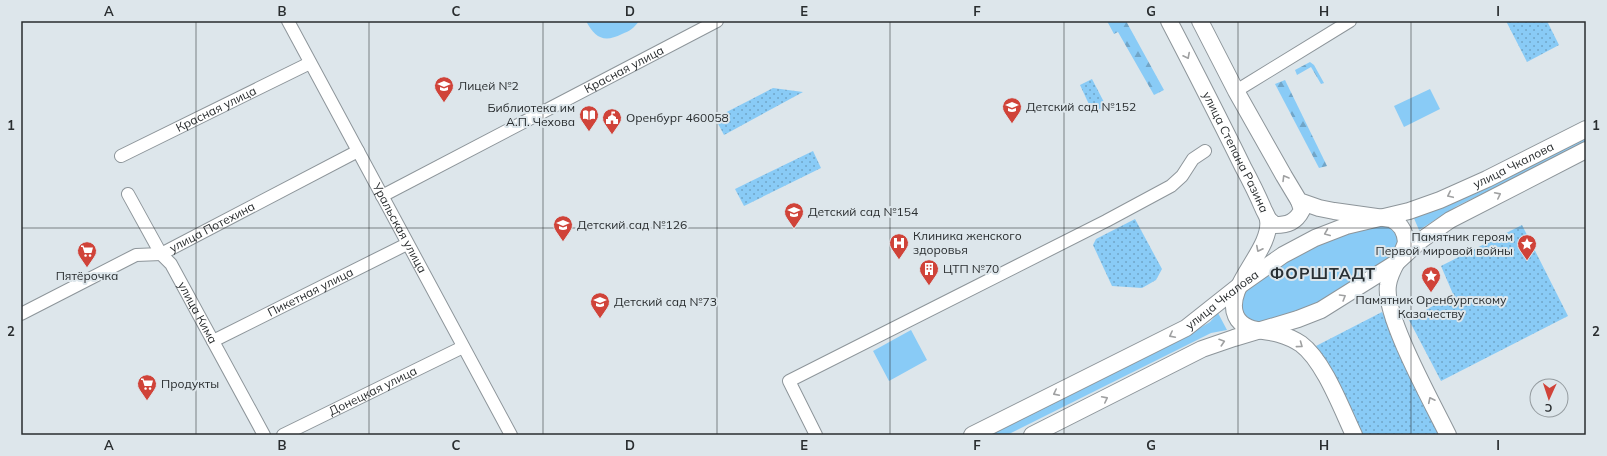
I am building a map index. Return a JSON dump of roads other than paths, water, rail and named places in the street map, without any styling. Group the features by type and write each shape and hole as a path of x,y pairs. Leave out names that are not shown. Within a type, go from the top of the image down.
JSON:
{"main road":[{"name":"улица Степана Разина","path":"1169,21 1237,153 1268,219 1266,234 1261,246 1239,286"},
{"path":"1200,21 1236,91 1299,201 1302,210 1298,217 1288,225 1276,225 1268,219"},
{"name":"улица Чкалова","path":"972,435 1186,328 1239,286 1283,255 1315,238 1346,226 1409,211 1440,200 1487,179 1586,129"},
{"name":"улица Чкалова","path":"1032,435 1202,349 1298,319 1321,310 1396,263 1416,244 1450,220 1586,150"},
{"path":"1299,201 1319,208 1391,219 1398,222 1405,235 1406,242 1388,284 1389,307 1410,356 1448,435"},
{"path":"1239,286 1234,299 1233,307 1236,318 1243,325 1280,334 1301,344 1314,358 1335,394 1354,435"}],"street":[{"name":"Уральская улица","path":"288,21 511,435"},
{"name":"Красная улица","path":"382,196 717,21"},
{"path":"1236,91 1350,21"},
{"name":"Красная улица","path":"121,156 310,63"},
{"name":"улица Потехина","path":"21,314 136,255 161,254 358,151"},
{"path":"816,435 789,381 1159,193 1171,186 1182,176 1193,159 1205,151"},
{"name":"улица Кима","path":"128,194 161,254 171,264 264,435"},
{"name":"Пикетная улица","path":"213,341 407,244"},
{"name":"Донецкая улица","path":"283,435 464,347"}],"place":[{"name":"Лицей №2","path":"444,103"},
{"name":"Детский сад №152","path":"1012,124"},
{"name":"Библиотека им А.П. Чехова","path":"589,132"},
{"name":"Оренбург 460058","path":"612,135"},
{"name":"Детский сад №154","path":"794,229"},
{"name":"Детский сад №126","path":"563,242"},
{"name":"Клиника женского здоровья","path":"899,260"},
{"name":"Памятник героям Первой мировой войны","path":"1527,261"},
{"name":"Пятёрочка","path":"87,268"},
{"name":"ЦТП №70","path":"929,286"},
{"name":"Памятник Оренбургскому Казачеству","path":"1431,293"},
{"name":"Детский сад №73","path":"600,319"},
{"name":"Продукты","path":"147,401"}],"district":[{"name":"ФОРШТАДТ","path":"1323,273"}]}
